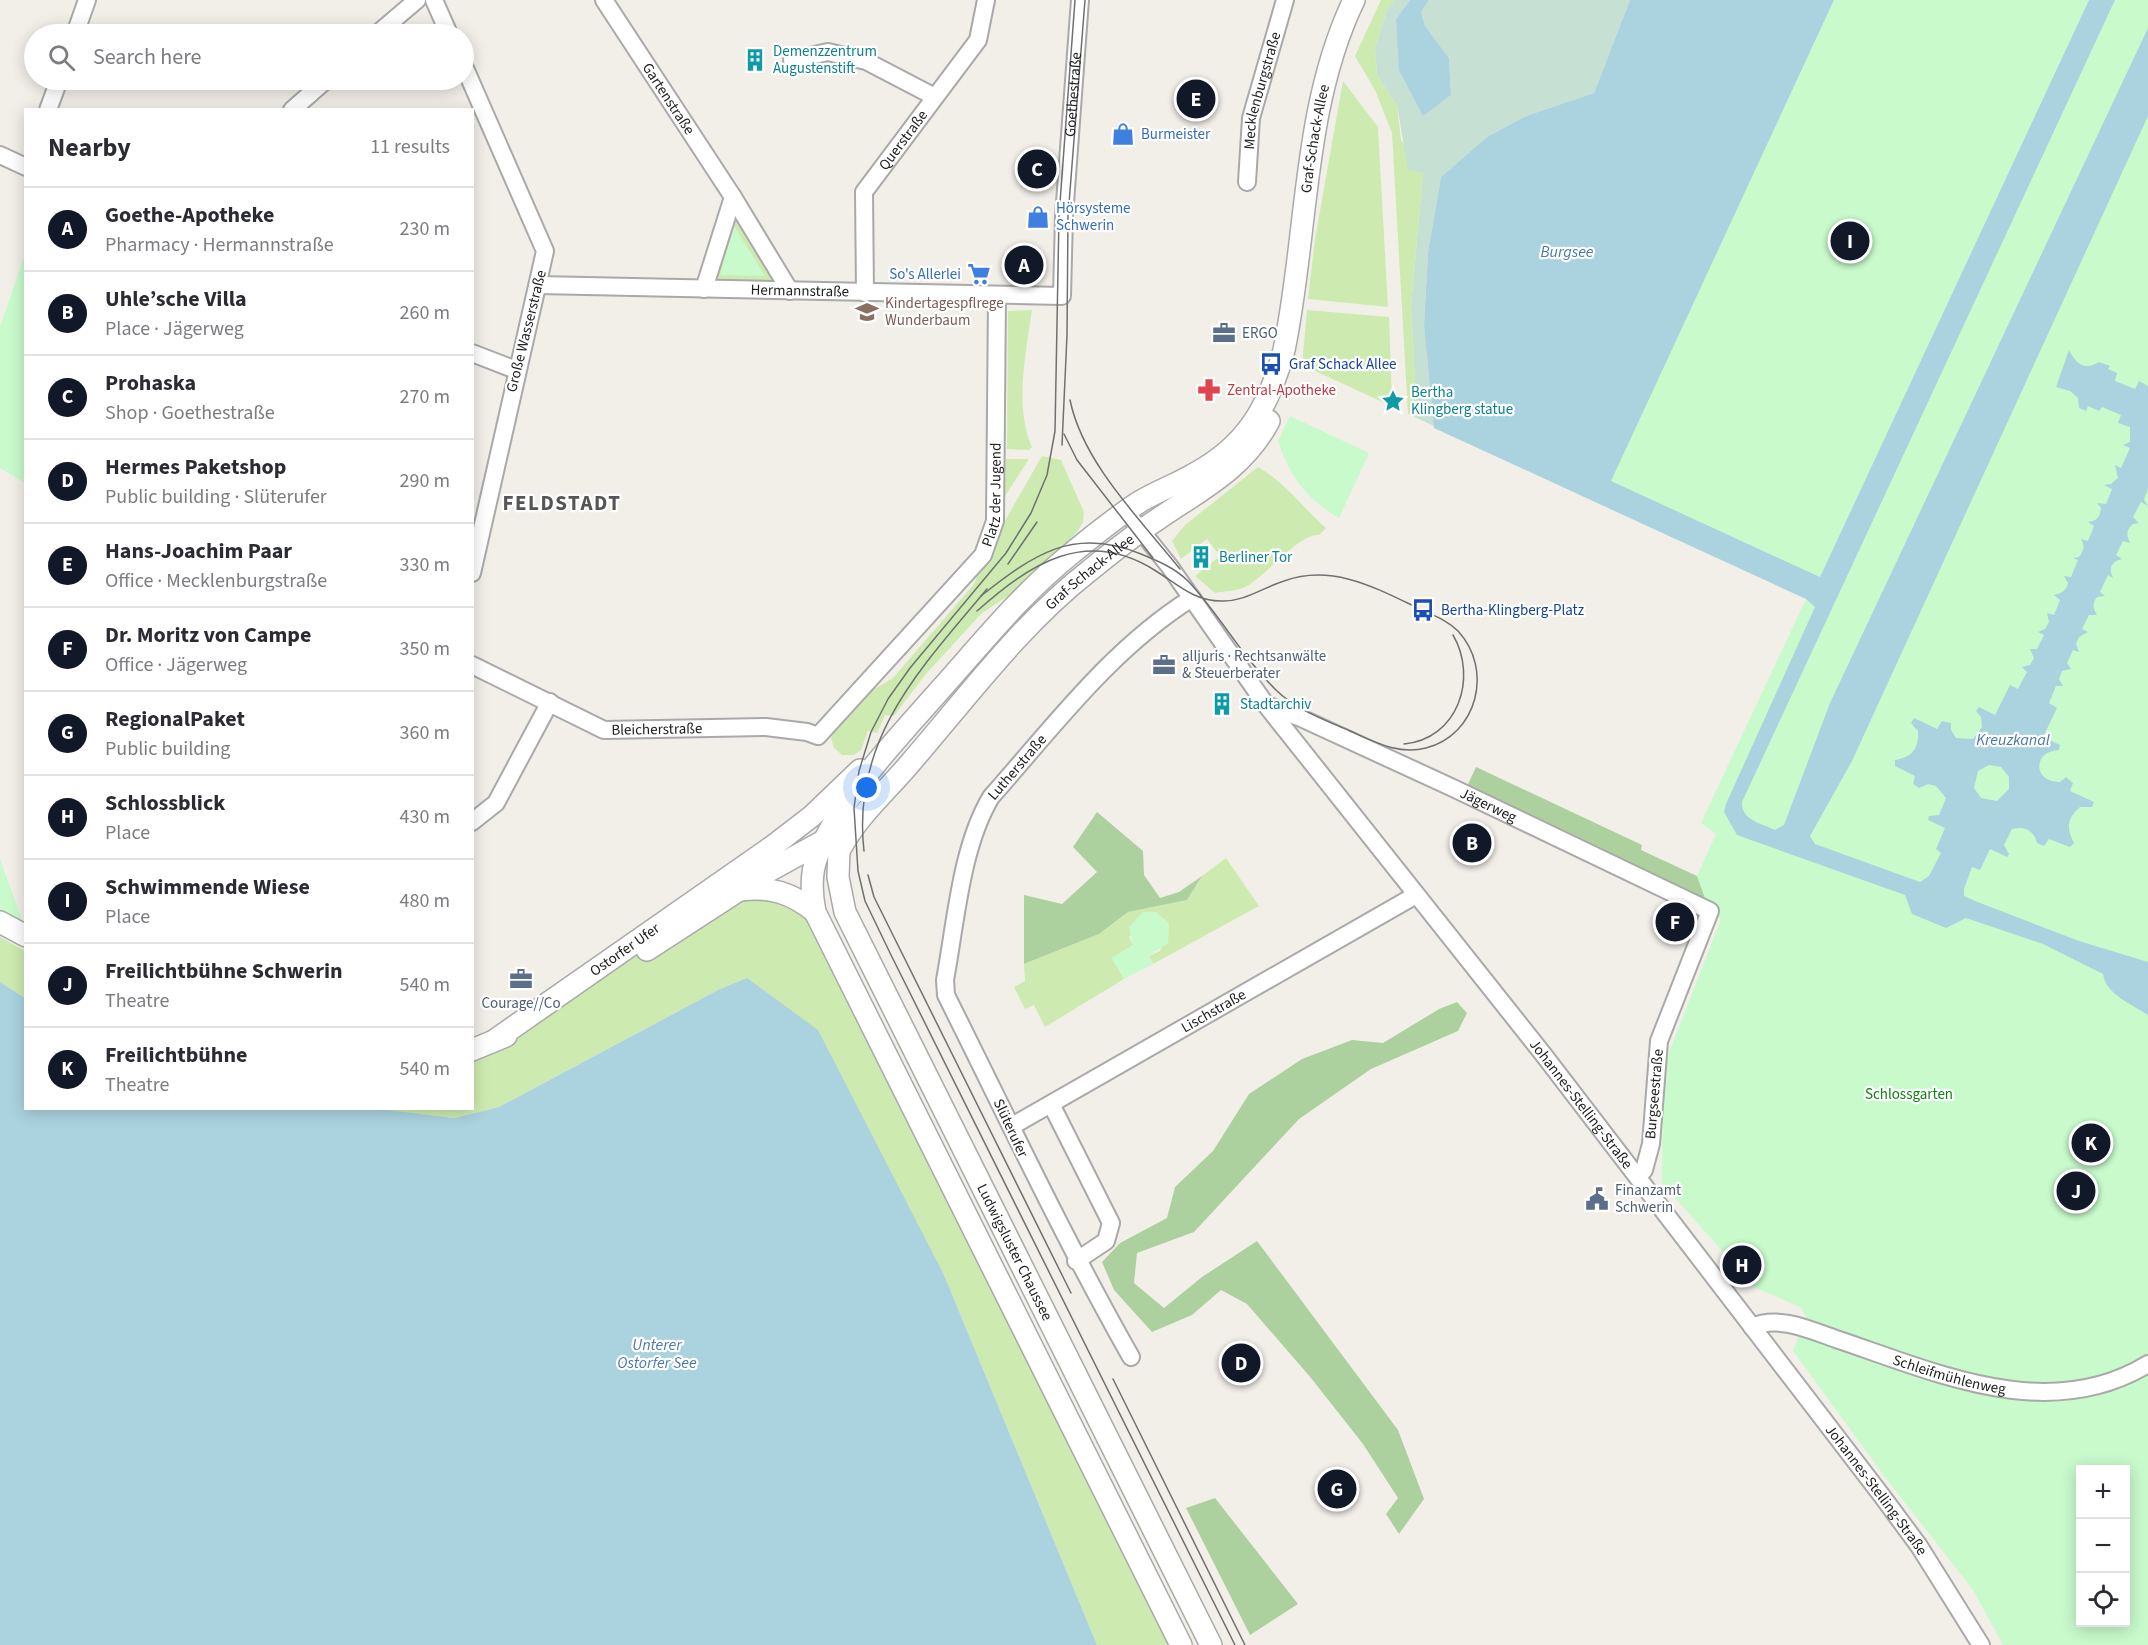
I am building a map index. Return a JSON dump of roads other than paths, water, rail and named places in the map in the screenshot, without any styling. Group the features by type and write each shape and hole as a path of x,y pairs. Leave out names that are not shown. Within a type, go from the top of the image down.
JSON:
{"street":[{"path":"79,24 87,0"},
{"path":"389,24 417,0"},
{"path":"434,0 445,24"},
{"name":"Gartenstraße","path":"604,0 733,197 790,291"},
{"name":"Querstraße","path":"865,293 864,192 978,40 986,0"},
{"name":"Goethestraße","path":"1062,297 1064,216 1080,0"},
{"name":"Mecklenburgstraße","path":"1247,182 1251,118 1285,0"},
{"name":"Graf-Schack-Allee","path":"839,833 910,764 1045,609 1088,571 1224,477 1255,446 1277,404 1284,383 1291,316 1321,107 1335,50 1354,0"},
{"path":"792,60 828,52 866,61 935,97"},
{"name":"Große Wasserstraße","path":"474,89 545,251 516,370 474,564"},
{"path":"49,108 55,90"},
{"path":"294,108 315,90"},
{"path":"0,155 24,166"},
{"path":"704,289 733,197"},
{"name":"Hermannstraße","path":"538,285 1062,297"},
{"name":"Platz der Jugend","path":"818,736 983,555 991,539 995,521 997,297"},
{"name":"Graf-Schack-Allee","path":"812,816 904,731 1027,592 1071,553 1143,500 1214,463 1237,443 1256,421 1277,377 1291,316"},
{"path":"474,354 516,370"},
{"path":"1126,512 1192,598"},
{"name":"Lutherstraße","path":"946,995 945,980 970,846 978,818 992,797 1091,684 1172,611 1192,598"},
{"name":"Johannes-Stelling-Straße","path":"1192,598 1266,705 1638,1176 1919,1546 1981,1645"},
{"name":"Bleicherstraße","path":"474,666 604,730 766,728 807,732 818,736"},
{"path":"474,820 496,802 550,702"},
{"name":"Jägerweg","path":"1266,705 1302,718 1459,790 1710,911"},
{"name":"Graf-Schack-Allee","path":"815,912 811,892 813,872 904,731"},
{"name":"Graf-Schack-Allee","path":"794,856 847,782"},
{"name":"Ludwigsluster Chaussee","path":"847,782 839,833 845,912 1211,1645"},
{"name":"Ostorfer Ufer","path":"495,1040 812,816"},
{"name":"Ostorfer Ufer","path":"474,1049 524,1030 737,890 794,856 839,833"},
{"name":"Ostorfer Ufer","path":"754,859 779,855 794,856"},
{"path":"794,856 813,872 845,912"},
{"path":"737,890 768,889 785,892 815,912"},
{"name":"Lischstraße","path":"1012,1126 1416,895"},
{"name":"Burgseestraße","path":"1638,1176 1644,1170 1651,1144 1659,1041 1710,911"},
{"name":"Ludwigsluster Chaussee","path":"815,912 1181,1645"},
{"path":"0,922 24,935"},
{"name":"Slüterufer","path":"946,995 1076,1261 1131,1357"},
{"path":"1051,1104 1111,1223 1106,1241 1076,1261"},
{"name":"Schleifmühlenweg","path":"1752,1327 1763,1322 1801,1327 1966,1383 2038,1393 2091,1389 2125,1378 2148,1364"}],"water":[{"path":"1410,0 1429,0 1421,12 1425,26 1449,58 1451,95 1423,116 1399,70 1396,19"},
{"name":"Burgsee","path":"1630,0 1834,0 1611,481 1820,577 2089,0 2115,0 1742,802 1748,817 1775,830 1784,825 1830,703 2148,28 2148,116 1852,761 1810,836 1815,844 1920,882 1929,876 1941,853 1936,849 1945,828 1928,820 1929,816 1939,815 1946,798 1936,786 1928,784 1919,788 1913,784 1915,776 1895,766 1895,760 1906,757 1916,747 1918,731 1911,723 1914,718 1937,729 1942,721 1951,723 1951,730 1956,738 1973,739 1982,727 1981,717 1976,711 1979,707 1995,715 2010,685 2018,689 2027,672 2022,667 2030,665 2034,658 2030,649 2037,649 2044,635 2038,632 2045,629 2049,622 2047,613 2054,615 2060,600 2054,595 2066,588 2068,583 2064,576 2071,577 2078,560 2073,558 2079,557 2083,550 2081,539 2088,541 2094,526 2088,522 2096,520 2100,514 2101,508 2097,503 2106,504 2112,489 2104,485 2111,484 2118,478 2115,465 2121,468 2130,448 2123,445 2130,442 2130,427 2118,423 2121,415 2102,407 2099,411 2088,406 2086,411 2079,408 2078,398 2070,391 2056,387 2069,350 2081,365 2089,366 2099,362 2110,366 2108,369 2117,373 2115,381 2135,389 2139,381 2148,386 2148,488 2144,500 2148,506 2141,502 2133,517 2139,523 2129,528 2127,535 2130,543 2123,541 2116,555 2122,559 2116,561 2112,566 2113,578 2108,575 2100,592 2105,596 2097,597 2094,602 2097,615 2089,615 2082,629 2088,632 2079,637 2076,644 2079,652 2073,650 2067,663 2071,669 2062,671 2059,679 2063,686 2056,686 2049,703 2057,708 2043,737 2060,745 2059,750 2044,756 2039,767 2045,778 2051,781 2060,782 2066,777 2073,783 2070,791 2094,802 2092,807 2080,807 2072,815 2069,828 2074,843 2070,847 2049,839 2044,846 2037,843 2034,835 2028,830 2012,829 2004,845 2009,854 2007,857 1990,849 1980,870 1972,867 1964,889 1964,896 2079,941 2148,962 2148,1015 2114,993 2109,988 2103,974 2043,944 1966,918 1946,928 1912,914 1905,895 1737,835 1724,812 1726,804 1815,607 1806,599 1434,428 1424,326 1428,252 1441,177 1487,137 1526,116 1594,93","holes":["1989,765 2001,767 2009,777 2009,789 1997,801 1981,798 1974,788 1978,771"]},
{"name":"Unterer Ostorfer See","path":"747,978 818,1030 944,1275 1097,1645 0,1645 0,982 24,997 24,1110 388,1110 454,1118 499,1107 718,990"}],"tram line":[{"path":"1075,0 1059,216 1055,431 1047,475 1031,513 1006,553 910,668 888,699 871,732 859,771 854,808 858,871 865,901 891,955 1235,1645"},
{"path":"1062,445 1067,335 1068,216 1085,0"},
{"path":"1070,400 1087,446 1100,468 1180,569"},
{"path":"1064,434 1077,460 1153,558"},
{"path":"1008,564 1037,522"},
{"path":"977,611 1017,579 1038,566 1060,556 1083,551 1106,552 1130,558 1156,571 1186,591 1202,598 1211,600 1237,599 1302,576 1338,577 1389,594 1454,627 1469,647 1475,664 1477,682 1475,699 1468,716 1458,730 1443,741 1426,748 1396,749 1368,739 1311,714 1284,697 1264,678 1253,664 1211,608 1200,594 1183,576 1160,562 1117,546 1095,543 1074,544 1055,549 1018,568 981,596"},
{"path":"864,851 863,811 868,774 880,740 896,708 916,677 987,589"},
{"path":"1404,744 1423,740 1438,731 1450,719 1458,704 1463,687 1463,669 1460,652 1453,635"},
{"path":"868,875 874,897 1071,1293"},
{"path":"1113,1379 1245,1645"}],"place":[{"name":"Demenzzentrum Augustenstift","path":"755,60"},
{"name":"Hans-Joachim Paar","path":"1196,99"},
{"name":"Burmeister","path":"1123,134"},
{"name":"Prohaska","path":"1037,169"},
{"name":"Hörsysteme Schwerin","path":"1038,217"},
{"name":"Schwimmende Wiese","path":"1850,241"},
{"name":"Goethe-Apotheke","path":"1024,265"},
{"name":"So's Allerlei","path":"979,274"},
{"name":"Kindertagespflrege Wunderbaum","path":"867,312"},
{"name":"ERGO","path":"1224,333"},
{"name":"Graf Schack Allee","path":"1271,364"},
{"name":"Zentral-Apotheke","path":"1209,390"},
{"name":"Bertha Klingberg statue","path":"1393,401"},
{"name":"Berliner Tor","path":"1201,557"},
{"name":"Bertha-Klingberg-Platz","path":"1423,610"},
{"name":"alljuris · Rechtsanwälte & Steuerberater","path":"1164,665"},
{"name":"Stadtarchiv","path":"1222,704"},
{"name":"Uhle’sche Villa","path":"1472,843"},
{"name":"Dr. Moritz von Campe","path":"1675,922"},
{"name":"Courage//Co","path":"521,979"},
{"name":"Freilichtbühne","path":"2091,1143"},
{"name":"Freilichtbühne Schwerin","path":"2076,1191"},
{"name":"Finanzamt Schwerin","path":"1597,1199"},
{"name":"Schlossblick","path":"1742,1265"},
{"name":"Hermes Paketshop","path":"1241,1363"},
{"name":"RegionalPaket","path":"1337,1489"}],"district":[{"name":"FELDSTADT","path":"562,503"}],"water label":[{"name":"Kreuzkanal","path":"2013,739"}],"park label":[{"name":"Schlossgarten","path":"1909,1094"}]}
